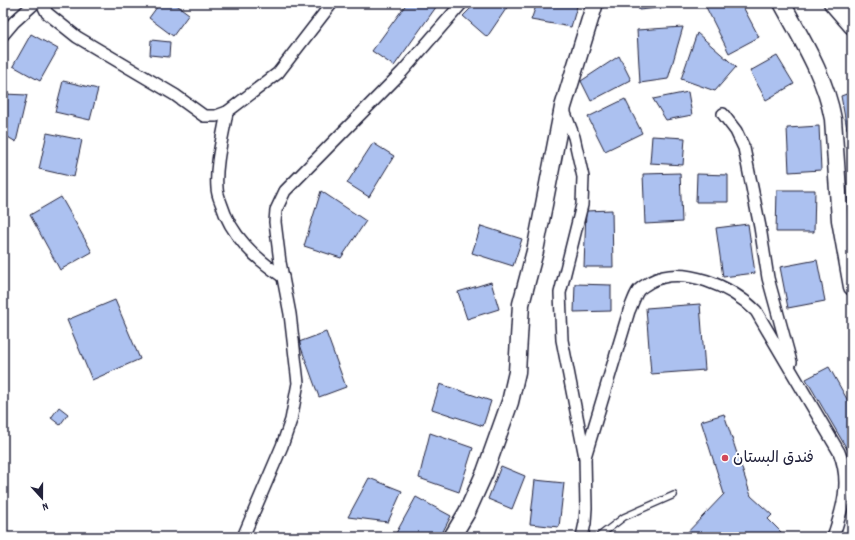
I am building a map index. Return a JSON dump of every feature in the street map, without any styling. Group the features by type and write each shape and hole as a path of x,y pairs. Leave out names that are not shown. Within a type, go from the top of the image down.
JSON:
{"street":[{"path":"3,35 14,22 35,3"},
{"path":"42,3 46,13 77,37 175,95 204,116 216,116 227,112 278,73 332,3"},
{"path":"243,537 282,446 291,420 298,383 290,314 278,252 275,217 285,191 402,72 462,3"},
{"path":"452,537 467,512 482,478 510,402 517,372 521,304 535,250 563,107 595,3"},
{"path":"782,3 816,65 830,103 833,119 840,220 852,287"},
{"path":"832,3 852,26"},
{"path":"563,107 574,137 583,177 582,205 560,293 562,340 585,457 586,523 582,537"},
{"path":"227,112 218,168 217,189 223,211 234,231 247,249 264,264 283,276"},
{"path":"723,114 736,131 744,148 760,227 768,278 781,329 798,383"},
{"path":"585,457 629,311 637,292 643,286 663,277 679,275 689,276 732,292 745,300 756,311 839,452 844,465 846,485 833,537"}],"lane":[{"path":"598,537 624,518 674,495"}],"building":[{"path":"160,3 174,3 189,14 173,36 149,18"},
{"path":"407,3 439,3 394,66 372,51"},
{"path":"476,3 510,3 487,37 463,16"},
{"path":"537,3 578,3 571,27 531,20"},
{"path":"638,3 687,3 687,5 639,10"},
{"path":"704,3 741,3 759,37 729,53"},
{"path":"846,3 852,3 852,10"},
{"path":"683,27 668,79 640,83 637,30"},
{"path":"697,33 736,67 715,91 681,79"},
{"path":"31,34 58,49 40,81 13,66"},
{"path":"151,40 170,42 169,57 150,55"},
{"path":"619,56 631,80 591,101 581,81"},
{"path":"777,56 794,84 766,100 750,71"},
{"path":"63,81 98,89 90,120 55,112"},
{"path":"688,92 692,115 666,120 653,99"},
{"path":"852,92 852,128 847,129 841,96"},
{"path":"3,94 27,95 16,142 3,134"},
{"path":"625,99 642,133 605,151 588,117"},
{"path":"819,126 821,170 789,172 787,128"},
{"path":"47,133 82,140 74,177 39,169"},
{"path":"652,136 685,138 683,165 650,163"},
{"path":"373,143 394,156 369,197 347,183"},
{"path":"852,150 852,188 850,188"},
{"path":"680,173 682,222 645,224 643,174"},
{"path":"697,174 728,175 728,202 696,202"},
{"path":"777,190 815,190 814,232 776,232"},
{"path":"321,191 366,221 341,258 304,246"},
{"path":"61,197 92,252 60,270 30,215"},
{"path":"612,210 613,267 584,267 586,211"},
{"path":"748,224 755,273 723,277 716,228"},
{"path":"481,226 522,239 513,266 472,253"},
{"path":"817,260 825,301 788,308 780,267"},
{"path":"491,282 499,309 467,319 458,292"},
{"path":"575,284 611,285 611,311 574,312"},
{"path":"115,300 140,359 92,380 67,320"},
{"path":"700,304 705,370 651,374 646,308"},
{"path":"326,332 346,387 319,397 299,342"},
{"path":"829,367 852,408 852,446 847,449 806,379"},
{"path":"440,384 491,401 483,426 432,409"},
{"path":"59,407 68,414 60,425 51,418"},
{"name":"فندق البستان","path":"724,414 751,496 772,515 768,519 786,537 683,537 724,494 701,421"},
{"path":"430,433 473,448 459,492 419,478"},
{"path":"501,466 525,476 512,509 488,499"},
{"path":"369,478 402,491 388,522 348,517"},
{"path":"535,480 564,483 559,527 530,524"},
{"path":"416,497 451,516 440,537 399,537 395,535"}],"place":[{"name":"فندق البستان","path":"725,458"}]}
